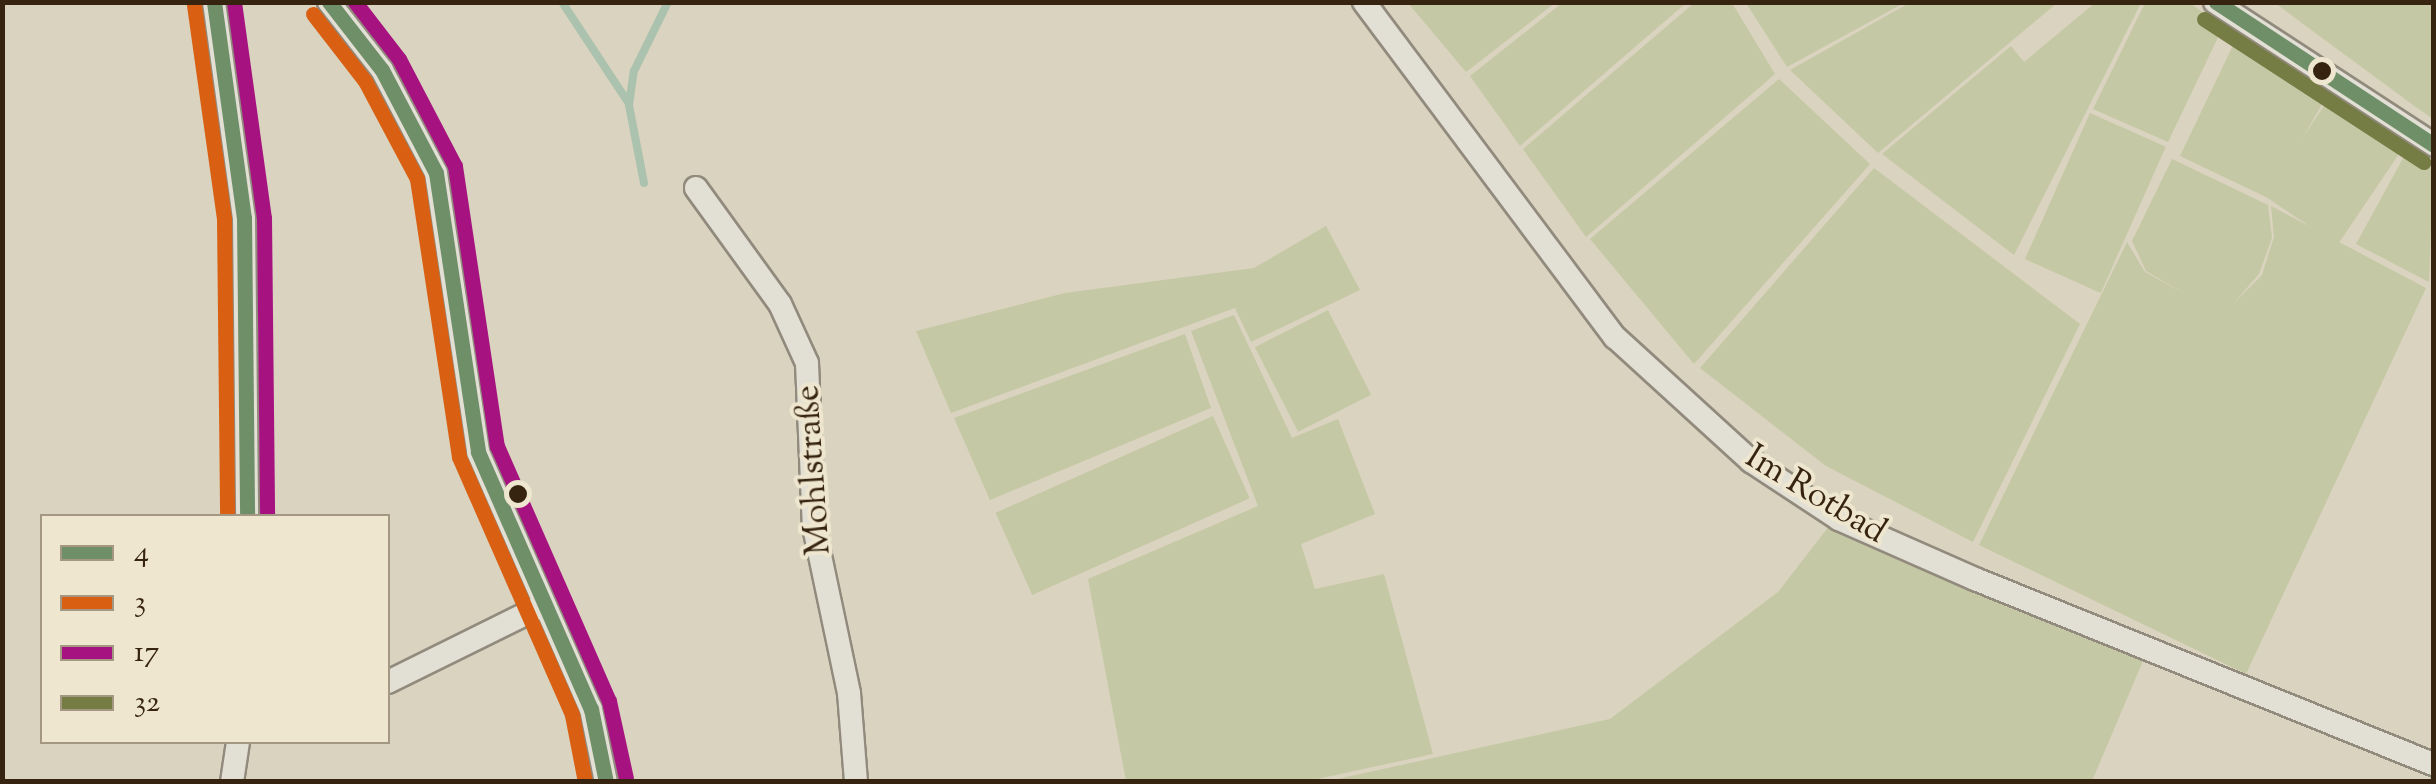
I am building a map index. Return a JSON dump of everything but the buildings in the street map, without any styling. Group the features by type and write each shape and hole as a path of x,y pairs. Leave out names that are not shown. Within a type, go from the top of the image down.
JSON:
{"street":[{"path":"214,2 244,218 247,514"},
{"path":"328,2 382,70 436,173 478,452 590,709 606,782"},
{"name":"Im Rotbad","path":"1364,2 1623,346 1688,412 1812,500 1974,579 2434,764"},
{"path":"2216,2 2434,144"},
{"name":"Mohlstraße","path":"696,188 780,304 808,363 814,527 849,693 856,782"},
{"path":"390,681 544,606"},
{"path":"232,782 238,744"}],"green space":[{"path":"1911,2 2057,3 1878,153 1790,70"},
{"path":"2096,2 2141,3 2014,255 1882,154 2011,46 2024,62"},
{"path":"1408,3 1555,3 1466,72"},
{"path":"1562,3 1686,3 1520,146 1470,76"},
{"path":"1694,3 1732,3 1775,74 1586,237 1523,149"},
{"path":"1746,3 1904,3 1787,67"},
{"path":"2145,3 2190,3 2223,27 2168,142 2093,109"},
{"path":"2275,3 2433,3 2433,119 2413,105"},
{"path":"2237,37 2325,99 2268,198 2180,156"},
{"path":"1779,79 1870,164 1694,364 1590,239"},
{"path":"2328,100 2402,150 2337,245 2264,195"},
{"path":"2090,113 2166,147 2101,293 2025,259"},
{"path":"2407,151 2433,169 2429,282 2356,244"},
{"path":"2172,159 2268,205 2272,238 2259,274 2233,304 2262,275 2274,237 2271,206 2426,288 2246,674 1979,545 2127,242 2145,272 2187,295 2146,271 2132,241"},
{"path":"1874,168 2080,324 1973,542 1826,466 1700,368"},
{"path":"1326,226 1360,290 1251,342 1235,308 951,413 916,331 1065,293 1254,268"},
{"path":"1328,310 1371,395 1298,432 1255,347"},
{"path":"1234,315 1292,438 1338,419 1375,514 1301,544 1315,589 1384,574 1433,754 1308,781 1126,781 1088,579 1258,506 1191,331"},
{"path":"1185,334 1211,408 990,500 954,418"},
{"path":"1213,416 1250,498 1032,595 996,513"},
{"path":"1837,516 2146,654 2092,781 1324,782 1610,719 1778,592"}],"waterway":[{"path":"562,2 628,102"},
{"path":"644,183 629,105 634,71 668,2"}],"transit line":[{"name":"4","path":"214,2 244,218 247,514"},
{"name":"17","path":"234,2 264,218 267,514"},
{"name":"4","path":"329,2 382,70 436,173 478,452 591,709 606,782"},
{"name":"17","path":"355,2 399,59 455,166 497,446 609,701 626,778"},
{"name":"4","path":"2216,2 2434,145"},
{"name":"3","path":"194,5 224,219 227,514"},
{"name":"3","path":"313,14 365,81 417,179 459,457 572,715 585,782"},
{"name":"32","path":"2204,19 2423,162"}]}
